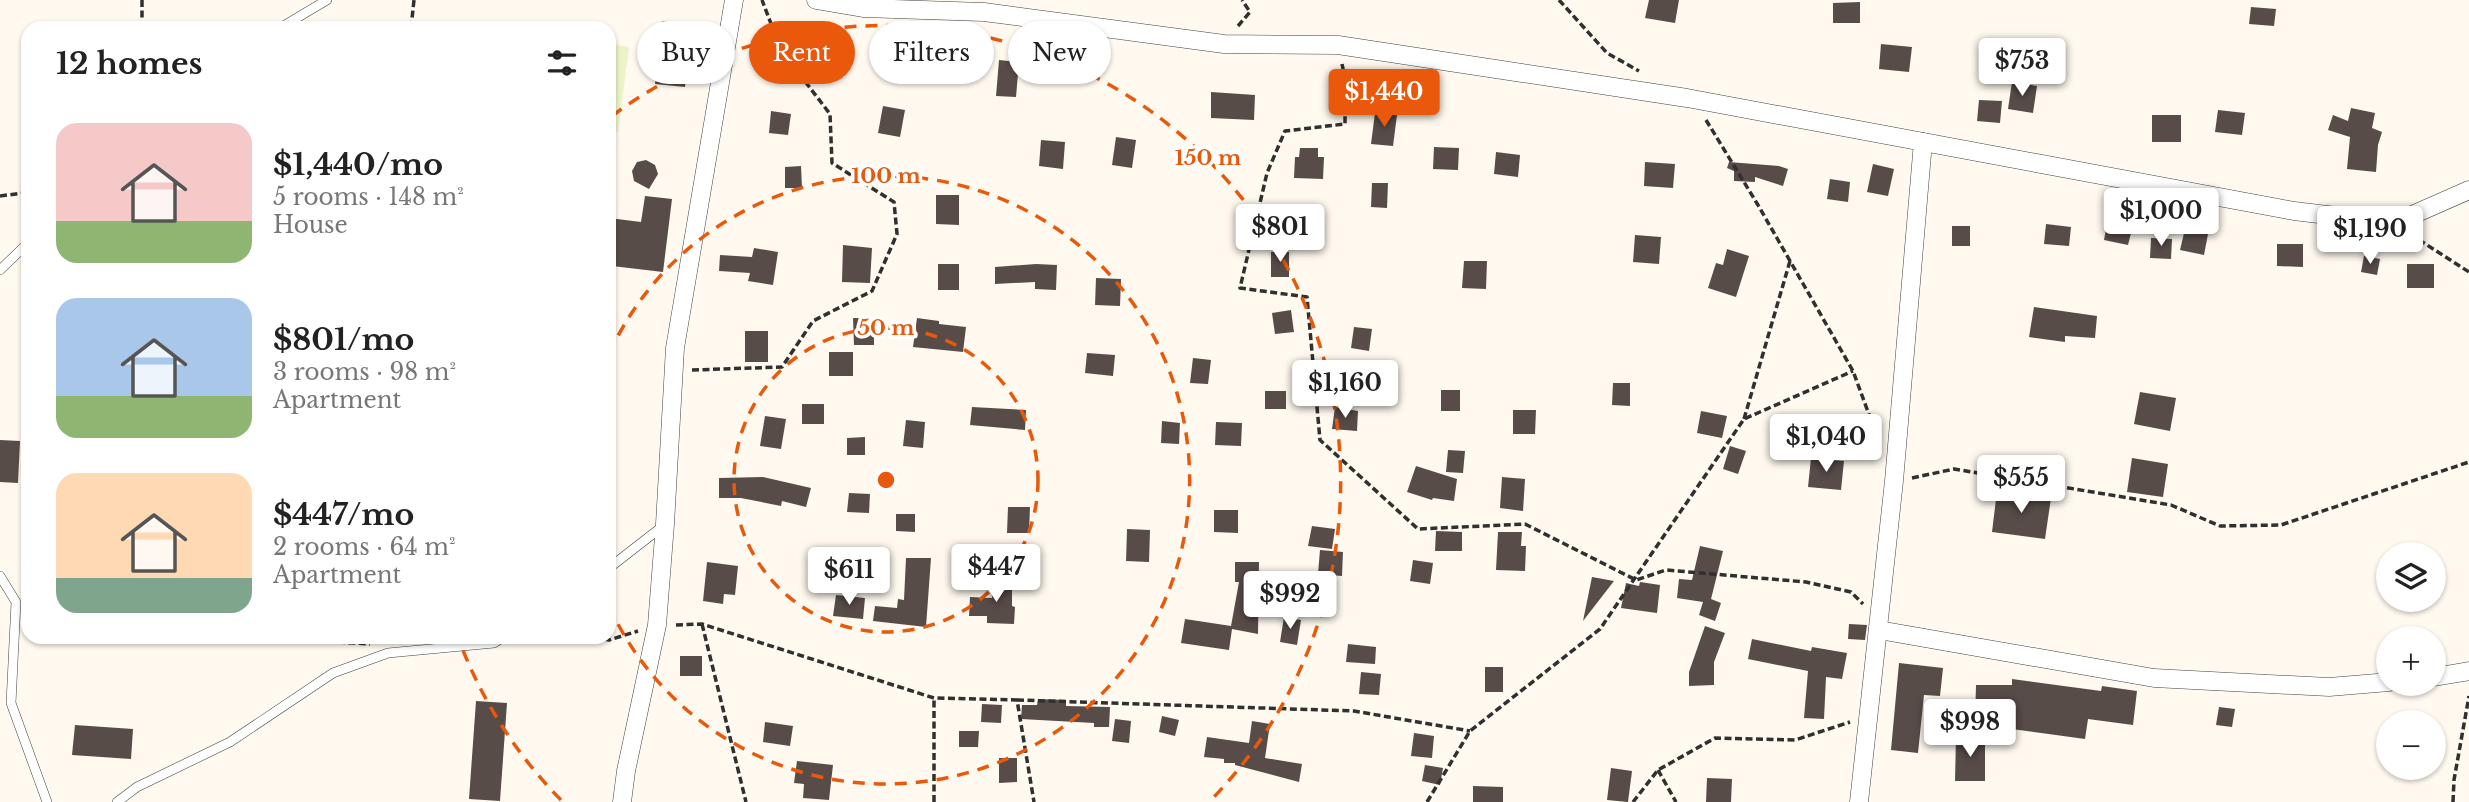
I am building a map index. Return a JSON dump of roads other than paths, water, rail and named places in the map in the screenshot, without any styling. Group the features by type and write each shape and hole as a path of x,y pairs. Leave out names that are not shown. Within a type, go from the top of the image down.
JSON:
{"street":[{"path":"622,802 657,625 672,370 734,0"},
{"path":"816,0 863,8 984,12 1224,44 1338,45 1687,98 2294,212 2395,223 2469,190"},
{"path":"1859,802 1894,481 1923,142"},
{"path":"1880,625 2154,678 2329,687 2376,683"},
{"path":"2446,675 2469,671"}],"lane":[{"path":"292,21 327,0"},
{"path":"0,270 21,250"},
{"path":"616,563 665,524"},
{"path":"0,576 16,602 11,703 47,802"},
{"path":"117,802 137,787 229,742 333,673 388,653 483,644"}]}
